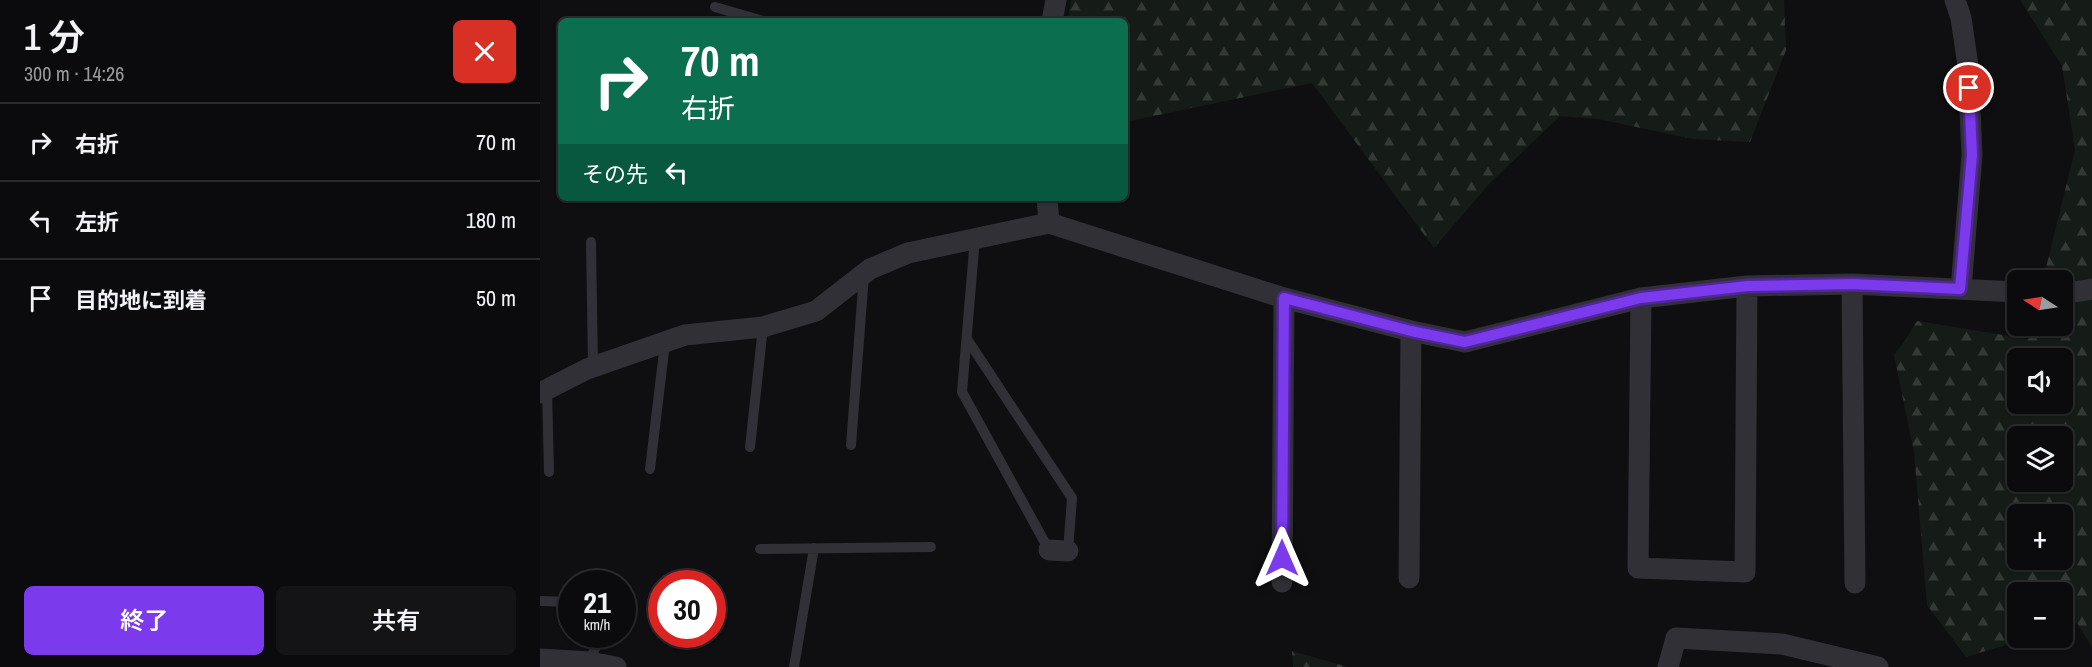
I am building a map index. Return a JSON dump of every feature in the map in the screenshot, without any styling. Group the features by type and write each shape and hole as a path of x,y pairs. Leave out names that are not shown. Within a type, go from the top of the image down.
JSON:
{"street":[{"path":"1053,18 1056,0"},
{"path":"1955,0 1961,18 1968,66 1972,155 1960,289"},
{"path":"1047,201 1049,223"},
{"path":"543,391 593,367 685,335 763,327 816,311 870,269 908,253 1049,223 1284,298 1411,331 1465,342 1641,298 1748,286 1852,284 2007,291"},
{"path":"1852,284 1855,583"},
{"path":"1641,298 1638,568 1745,572 1748,286"},
{"path":"2073,292 2092,289"},
{"path":"1282,582 1284,298"},
{"path":"1409,578 1411,331"},
{"path":"1668,667 1676,638 1782,644 1878,667"},
{"path":"540,659 590,662 616,667"}],"lane":[{"path":"715,7 753,18"},
{"path":"967,339 1072,498 1058,551 962,392 975,238"},
{"path":"591,242 593,367"},
{"path":"851,446 864,275"},
{"path":"750,447 763,327"},
{"path":"650,469 664,343"},
{"path":"543,391 549,472"},
{"path":"760,549 932,547"},
{"path":"794,667 814,548"},
{"path":"540,601 558,602"},
{"path":"590,662 595,648"}],"green space":[{"path":"1071,0 1784,0 1786,50 1750,142 1693,139 1598,119 1560,116 1489,184 1434,248 1312,83 1128,121 1128,18 1068,18"},
{"path":"2020,0 2092,0 2092,647 2077,623 2073,624 2073,582 2007,582 2007,645 1966,657 1927,605 1914,452 1894,355 1917,321 2028,339 2029,336 2073,336 2073,270 2045,270 2075,150 2062,66"},
{"path":"1292,651 1348,667 1293,667"}],"route":[{"path":"1282,558 1284,298 1411,331 1465,342 1641,298 1748,286 1852,284 1960,289 1972,155 1969,88"}]}
